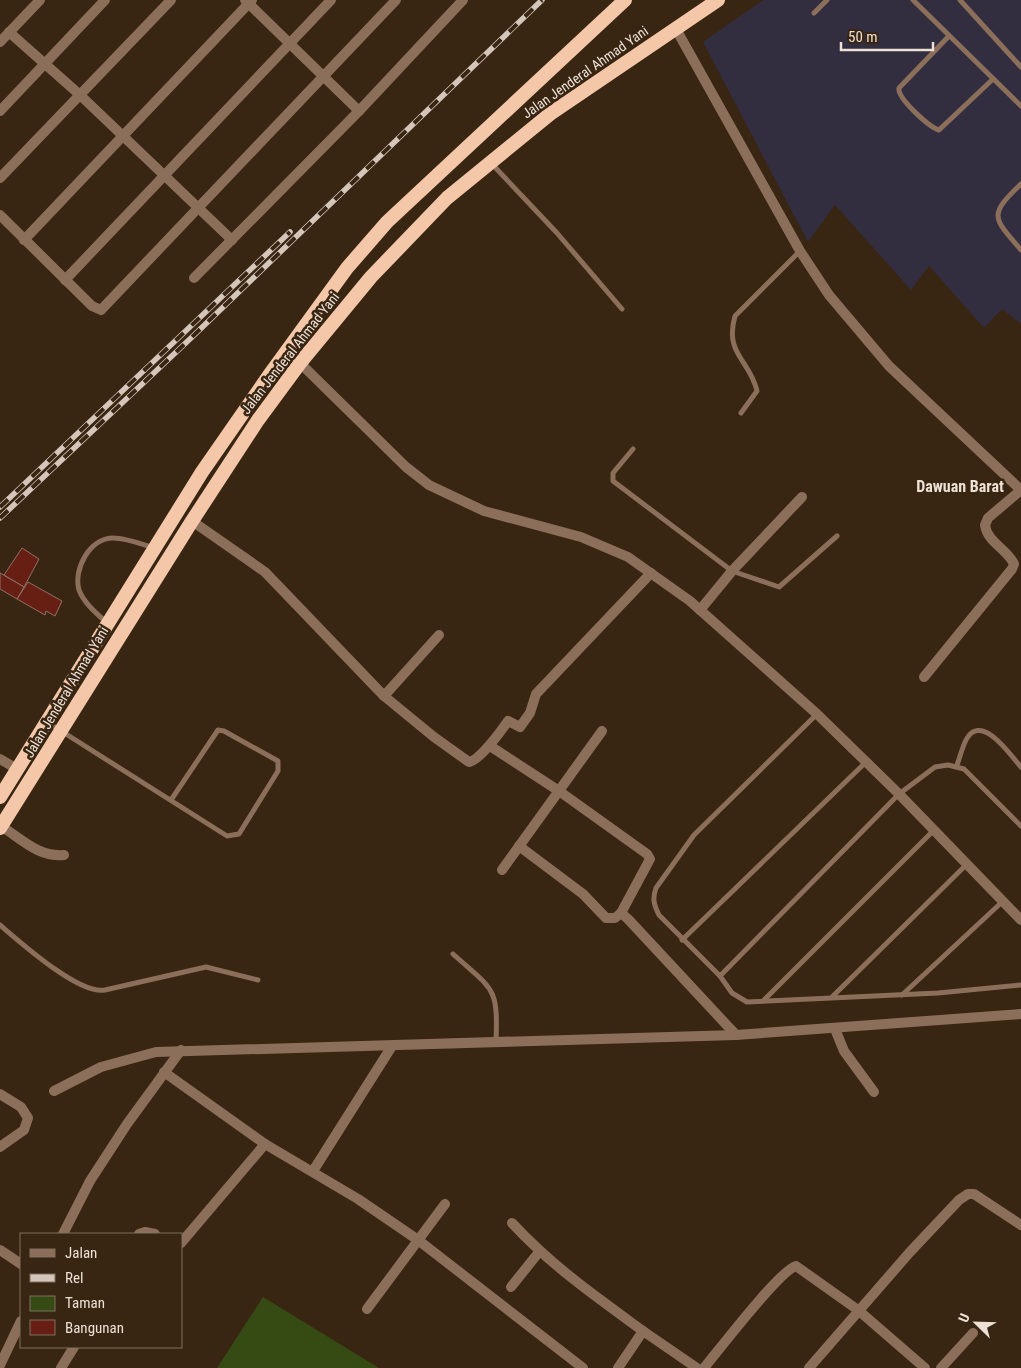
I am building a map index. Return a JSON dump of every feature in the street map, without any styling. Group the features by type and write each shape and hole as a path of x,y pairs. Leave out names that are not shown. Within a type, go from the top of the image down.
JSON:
{"highway":[{"name":"Jalan Jenderal Ahmad Yani","path":"0,797 202,472 321,302 366,244 438,173 624,0"},
{"name":"Jalan Jenderal Ahmad Yani","path":"1,827 192,521 258,420 300,363 390,254 447,198 556,109 718,0"}],"street":[{"path":"0,42 40,0"},
{"path":"0,111 105,0"},
{"path":"0,178 171,0"},
{"path":"66,280 331,0"},
{"path":"0,215 92,306 101,310 396,0"},
{"path":"194,278 359,111 463,0"},
{"path":"24,240 249,1 359,111"},
{"path":"676,29 800,251 829,295 889,366 1021,490 988,518 985,525 989,536 1011,558 1014,564 1012,569 924,677"},
{"path":"9,32 80,95 232,240"},
{"path":"300,363 400,462 428,485 484,512 581,537 628,557 700,610 817,714 899,794 1021,920"},
{"path":"700,610 732,571 802,497"},
{"path":"192,521 265,572 384,696 462,760 473,762 490,746 508,721 520,728 530,713 536,694 651,573"},
{"path":"384,696 439,635"},
{"path":"502,870 602,731"},
{"path":"490,746 559,791 648,854 650,859 621,913 615,918 606,918 583,894 519,846"},
{"path":"0,759 18,769"},
{"path":"1,827 42,853 50,856 64,855"},
{"path":"621,913 736,1035"},
{"path":"54,1091 71,1081 114,1062 156,1052 181,1050 392,1046 736,1035 1021,1014"},
{"path":"835,1029 844,1051 874,1092"},
{"path":"313,1171 392,1046"},
{"path":"64,1233 90,1181 127,1124 181,1050"},
{"path":"164,1072 265,1144 358,1199 418,1240 583,1368"},
{"path":"0,1094 21,1107 28,1118 24,1130 0,1147"},
{"path":"182,1242 265,1144"},
{"path":"808,1368 945,1214 968,1194 974,1194 1021,1225"},
{"path":"367,1310 445,1204"},
{"path":"512,1223 539,1252 566,1276 697,1368"},
{"path":"0,1250 20,1263"},
{"path":"511,1287 539,1252"},
{"path":"704,1368 740,1323 782,1276 793,1267 799,1268 858,1310 925,1368"},
{"path":"4,1365 20,1324"},
{"path":"618,1368 643,1331"},
{"path":"940,1368 973,1333"},
{"path":"61,1368 73,1348"}],"lane":[{"path":"814,13 828,0"},
{"path":"913,0 1021,106"},
{"path":"960,0 1021,67"},
{"path":"949,36 899,88 900,97 930,125 939,130 993,79"},
{"path":"490,162 557,233 622,309"},
{"path":"1021,184 1007,197 996,217 999,224 1021,250"},
{"path":"741,414 757,391 751,375 733,347 735,316 800,251"},
{"path":"633,449 613,473 613,481 732,571 779,587 836,536"},
{"path":"108,624 85,601 80,590 78,579 81,565 89,551 101,540 113,538 155,548"},
{"path":"817,714 694,835 660,881 653,895 654,904 659,915 720,976 740,1000 755,1003 764,1000 902,995 1021,985"},
{"path":"46,722 227,836 234,837 239,834 278,771 278,761 224,731 218,730 171,800"},
{"path":"957,766 967,738 973,732 981,730 993,736 1021,767"},
{"path":"682,940 866,762"},
{"path":"720,976 899,794 935,767 957,766 964,768 1021,826"},
{"path":"764,1000 933,831"},
{"path":"832,998 966,865"},
{"path":"902,995 1002,902"},
{"path":"0,925 54,970 96,990 106,990 206,967 258,980"},
{"path":"454,954 494,993 497,1011 496,1042"}],"shaded area":[{"path":"763,0 1021,0 1021,324 1002,309 984,328 929,266 911,290 835,205 808,242 703,42"}],"green space":[{"path":"263,1297 379,1368 217,1368"}],"building":[{"path":"22,548 39,559 24,587 4,575"},
{"path":"0,573 24,587 17,599 0,589"},
{"path":"28,582 62,601 55,616 46,611 45,615 17,599"}],"railway":[{"path":"0,518 191,338 542,0"},
{"path":"0,507 290,232"}],"district":[{"name":"Dawuan Barat","path":"960,486"}]}
